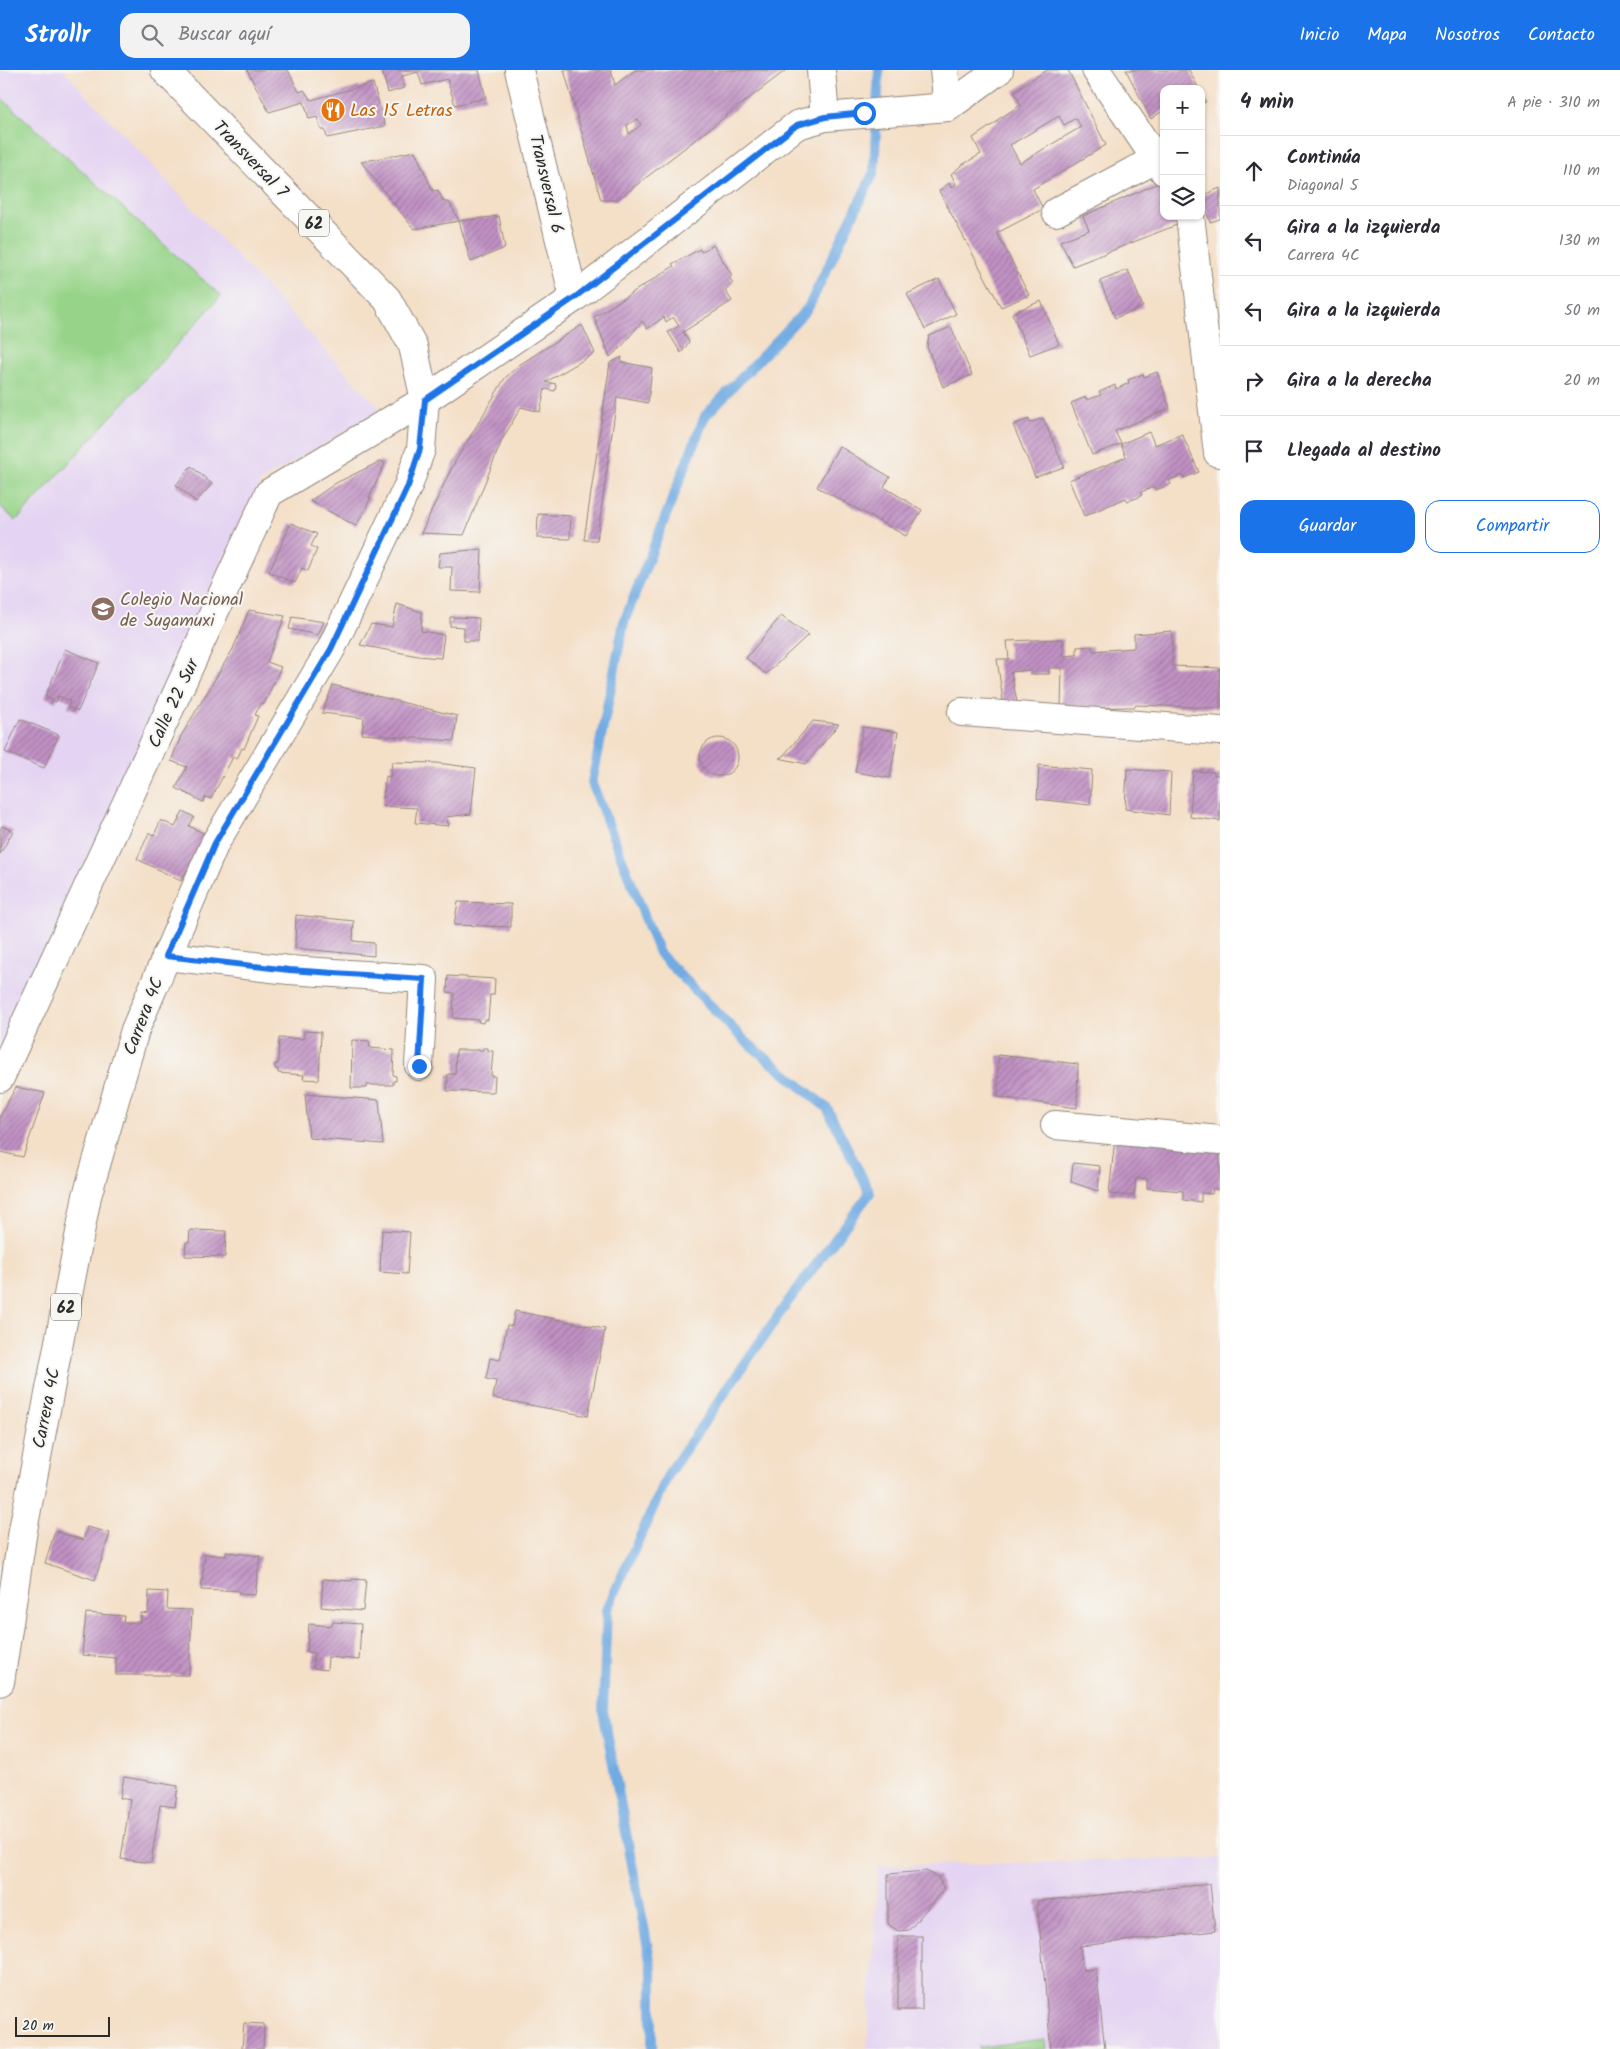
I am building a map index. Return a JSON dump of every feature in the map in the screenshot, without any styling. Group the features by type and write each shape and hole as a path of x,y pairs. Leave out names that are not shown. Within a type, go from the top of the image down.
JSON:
{"street":[{"name":"Transversal 7","path":"165,70 387,299 413,346 425,400"},
{"name":"Transversal 6","path":"519,70 574,298"},
{"path":"821,70 825,117"},
{"path":"944,70 948,107 999,70"},
{"path":"1056,212 1160,165 1096,70"},
{"name":"Calle 22 Sur","path":"0,1078 269,494 425,400 574,298 797,125 825,117 948,107"},
{"path":"1190,220 1218,453"},
{"name":"Carrera 4C","path":"0,1682 23,1530 87,1196 135,1030 215,843 331,649 404,494 420,449 425,400"},
{"path":"962,712 1220,731"},
{"path":"166,956 289,970 424,979 419,1066"},
{"path":"1055,1125 1220,1140"}],"shaded area":[{"name":"Colegio Nacional de Sugamuxi","path":"0,70 63,70 381,410 261,481 0,1067"},
{"path":"1220,1858 1220,2049 867,2049 878,1866"}],"green space":[{"path":"0,97 221,296 16,521 0,506"},
{"path":"1045,2039 1046,2049 979,2049 979,2047"}],"building":[{"path":"247,70 288,70 299,92 304,90 311,100 373,83 385,126 327,138 325,130 321,130 317,117 309,119 304,102 269,112"},
{"path":"382,70 479,70 486,98 455,105 447,79 422,85 418,72 402,76 404,88 388,93"},
{"path":"564,70 611,70 615,85 635,70 786,70 617,200 601,200","holes":["638,119 641,125 629,134 627,125"]},
{"path":"1047,70 1068,70 1106,145 1033,189 1043,209 997,233 1029,295 1001,307 939,191 949,183 951,188 956,184 951,174 981,154 973,138 1021,105 1014,91","holes":["1059,116 1064,125 1076,118 1081,127 1020,163 1010,145"]},
{"path":"1126,70 1189,70 1197,85 1160,85 1160,113 1151,119"},
{"path":"415,151 433,191 438,190 444,202 449,202 459,221 414,229 361,162"},
{"path":"1160,182 1160,220 1178,220 1179,224 1073,266 1060,241 1089,230 1083,216"},
{"path":"1220,188 1220,219 1210,222 1205,208 1205,194"},
{"path":"499,216 505,248 471,262 459,221"},
{"path":"713,245 732,275 729,277 733,283 725,290 732,301 683,332 689,342 681,353 668,332 679,326 673,317 666,322 664,317 647,329 642,321 623,345 610,357 594,317 674,266 672,264 700,249 701,252"},
{"path":"1128,270 1143,307 1115,318 1100,281"},
{"path":"939,279 956,314 925,329 907,294"},
{"path":"1041,301 1059,344 1030,355 1012,313"},
{"path":"582,325 595,353 546,382 556,384 555,391 545,389 540,412 521,407 502,440 464,535 421,533 452,467 505,378 519,365"},
{"path":"951,327 972,375 943,387 927,347 929,336"},
{"path":"622,357 621,362 652,368 648,403 617,397 597,540 584,540 610,363"},
{"path":"1157,372 1170,408 1115,431 1121,444 1092,455 1071,403 1086,397 1087,400 1101,395 1099,392 1115,385 1116,389 1129,383 1128,380 1143,374 1144,377"},
{"path":"1043,418 1064,467 1035,477 1013,425 1029,419 1030,423"},
{"path":"1149,432 1155,445 1182,434 1199,472 1184,478 1183,475 1169,480 1171,484 1156,490 1154,487 1141,492 1142,495 1137,498 1127,501 1126,498 1084,516 1069,480 1126,457 1121,444"},
{"path":"839,446 890,477 884,487 922,510 906,536 817,487"},
{"path":"381,461 385,463 369,498 371,498 356,526 310,501 336,483"},
{"path":"191,466 212,484 196,502 176,485"},
{"path":"538,514 571,516 570,539 537,538"},
{"path":"291,523 317,534 311,546 317,549 308,571 302,568 295,583 269,572"},
{"path":"482,549 480,592 451,591 452,567 438,567 440,553"},
{"path":"397,604 422,612 421,631 444,635 441,658 418,656 360,645 371,624 392,627"},
{"path":"249,610 285,616 267,662 281,667 264,704 261,703 255,715 258,716 244,749 242,748 237,759 233,757 211,799 206,797 203,802 176,788 187,767 171,761 181,736 233,649"},
{"path":"781,616 808,635 766,674 746,658"},
{"path":"292,617 324,622 318,635 289,629"},
{"path":"450,617 479,618 478,641 464,641 464,627 450,626"},
{"path":"1172,631 1172,666 1220,668 1220,708 1135,705 1135,707 1061,708 1062,668 1049,668 1049,674 1030,674 1030,670 1011,672 1017,702 1003,701 997,659 1009,659 1007,641 1063,639 1063,656 1077,655 1077,647 1092,646 1093,651 1134,648 1134,634"},
{"path":"65,649 99,663 78,711 68,707 70,701 58,696 56,702 45,697"},
{"path":"333,685 457,716 454,741 362,734 364,718 322,713"},
{"path":"20,719 59,735 44,768 5,752"},
{"path":"813,721 839,724 806,764 779,758 783,756"},
{"path":"863,727 898,732 890,778 855,772"},
{"path":"719,738 726,739 732,744 737,750 737,764 732,770 726,775 719,776 712,775 706,770 701,764 700,757 701,750 706,744 712,739"},
{"path":"392,762 437,763 476,768 471,814 446,817 449,826 415,823 417,808 382,806 386,776 390,777"},
{"path":"1039,765 1092,770 1090,805 1037,799"},
{"path":"1127,769 1171,772 1169,815 1125,809"},
{"path":"1193,771 1214,772 1214,775 1220,775 1220,821 1190,817"},
{"path":"183,811 194,817 189,826 207,835 181,881 137,859 149,833 154,835 161,820 175,827"},
{"path":"2,826 13,831 0,854 0,830"},
{"path":"458,902 511,904 511,927 454,925"},
{"path":"296,915 354,921 353,941 374,943 374,956 295,948"},
{"path":"448,976 495,979 494,995 490,995 488,1020 484,1020 483,1023 478,1022 479,1020 453,1018 454,993 447,992"},
{"path":"304,1031 321,1032 319,1080 303,1079 304,1075 278,1073 278,1069 275,1069 275,1064 278,1064 279,1038 304,1039"},
{"path":"352,1040 369,1041 370,1048 394,1050 393,1075 396,1076 396,1081 393,1081 393,1085 367,1085 367,1088 351,1088"},
{"path":"483,1048 493,1051 491,1076 495,1076 494,1092 447,1091 448,1074 455,1074 456,1050 483,1050"},
{"path":"998,1055 1078,1064 1077,1108 998,1097"},
{"path":"16,1087 45,1093 23,1157 0,1152 0,1116"},
{"path":"305,1094 379,1100 383,1144 309,1138"},
{"path":"1115,1138 1220,1147 1220,1189 1213,1189 1212,1194 1201,1193 1201,1202 1183,1200 1183,1191 1147,1188 1147,1179 1136,1178 1134,1196 1109,1194"},
{"path":"1073,1163 1100,1166 1098,1191 1071,1182"},
{"path":"190,1230 226,1231 225,1257 185,1256 186,1242 189,1242"},
{"path":"382,1230 410,1232 407,1274 380,1272"},
{"path":"515,1311 605,1329 588,1416 493,1398 496,1381 486,1379 490,1358 500,1360 507,1325 512,1326"},
{"path":"87,1527 110,1533 95,1580 45,1563 55,1531 83,1540"},
{"path":"226,1552 260,1556 255,1595 239,1594 239,1591 201,1590 205,1554 226,1556"},
{"path":"323,1579 366,1580 363,1611 321,1607"},
{"path":"149,1591 168,1592 167,1609 192,1610 189,1675 116,1675 116,1658 82,1655 86,1613 124,1616 123,1622 141,1622 141,1613 148,1614"},
{"path":"333,1622 361,1624 359,1660 328,1657 327,1670 313,1668 314,1653 307,1652 309,1624 332,1626"},
{"path":"124,1777 178,1786 175,1807 160,1805 151,1863 121,1859 130,1800 120,1798"},
{"path":"926,1871 938,1877 944,1889 909,1930 898,1931 888,1924 888,1874"},
{"path":"1210,1884 1215,1931 1080,1946 1083,1970 1096,1969 1105,2049 1051,2049 1037,1901"},
{"path":"898,1936 922,1936 922,2010 898,2010"},
{"path":"244,2023 264,2024 263,2049 242,2049"}],"waterway":[{"path":"652,2049 652,1970 603,1711 607,1609 669,1473 787,1303 870,1193 827,1108 744,1040 659,953 592,783 624,622 705,416 808,308 874,172 879,70"}],"place":[{"name":"Las 15 Letras","path":"333,110"},
{"name":"Colegio Nacional de Sugamuxi","path":"103,609"}],"route":[{"path":"419,1066 424,979 289,970 166,956 215,843 331,649 408,486 420,449 425,400 574,298 797,125 825,117 864,113"}]}
